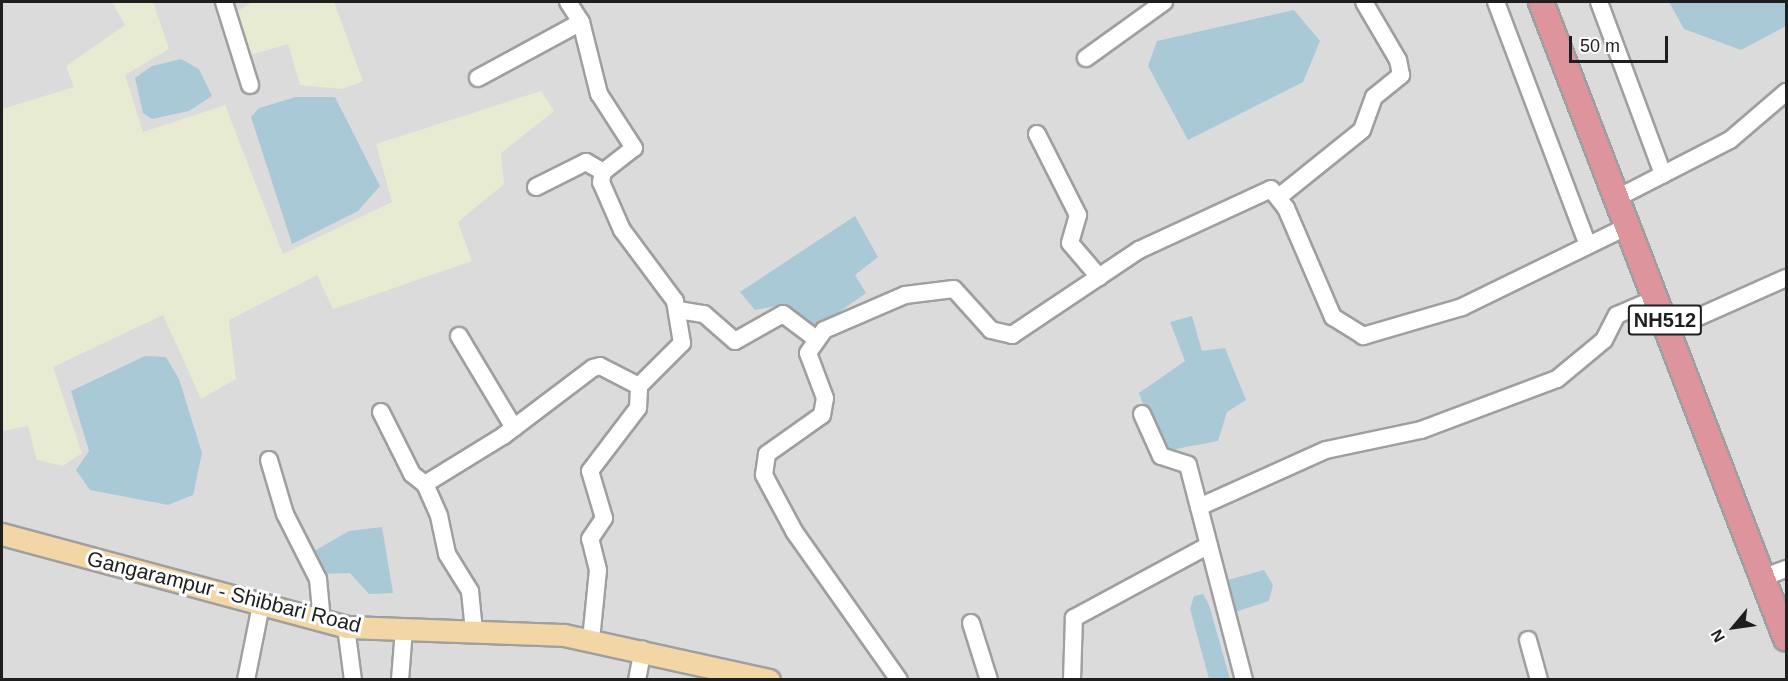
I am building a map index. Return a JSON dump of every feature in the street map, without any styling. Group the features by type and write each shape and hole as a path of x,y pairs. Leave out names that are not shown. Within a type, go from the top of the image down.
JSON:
{"highway":[{"name":"NH512","path":"1541,2 1781,571 1786,605"},
{"name":"NH512","path":"1552,2 1623,196 1630,225 1786,639"}],"main road":[{"name":"Gangarampur - Shibbari Road","path":"2,534 346,627 474,631 591,640 769,680"}],"street":[{"path":"224,2 250,85"},
{"path":"568,2 581,22 599,94 634,148 603,172 601,182 617,222 678,310 682,343 639,386 634,413 590,471 604,518 590,538 598,570 591,640"},
{"path":"1086,58 1164,2"},
{"path":"1280,196 1362,130 1374,97 1401,75 1398,60 1364,2"},
{"path":"1496,2 1588,245"},
{"path":"1599,2 1663,174"},
{"path":"478,78 581,22"},
{"path":"1623,196 1730,140 1786,92"},
{"path":"1037,134 1078,215 1070,243 1099,277"},
{"path":"536,187 586,162 603,172"},
{"path":"898,680 804,548 764,475 767,454 817,421 826,406 808,362 815,338 905,295 943,289 963,295 992,330 1012,335 1139,250 1271,189 1280,196 1333,317 1363,336 1453,311 1630,225"},
{"path":"1678,326 1786,278"},
{"path":"1199,507 1326,450 1421,430 1557,379 1604,340 1617,315 1658,298"},
{"path":"678,310 704,314 735,341 783,314 815,338"},
{"path":"459,336 514,428"},
{"path":"425,484 514,428 593,368 600,366 639,386"},
{"path":"381,412 412,474 425,484 440,516 447,554 470,591 474,631"},
{"path":"1142,414 1161,456 1185,460 1244,680"},
{"path":"269,460 288,520 318,579 322,621"},
{"path":"1072,680 1074,618 1209,545"},
{"path":"246,680 261,604"},
{"path":"971,623 989,680"},
{"path":"346,627 353,680"},
{"path":"400,680 404,630"},
{"path":"1528,640 1539,680"},
{"path":"637,680 643,650"}],"shaded area":[{"path":"2,2 1786,2 1786,679 2,679"}],"green space":[{"path":"112,2 153,2 169,49 125,75 143,132 225,105 283,254 392,202 376,144 541,91 554,111 501,153 504,184 458,222 472,261 333,309 317,275 229,320 236,379 201,399 163,315 53,367 82,453 63,466 37,460 28,426 2,431 2,109 74,87 66,66 125,25"},
{"path":"252,2 334,2 363,81 343,89 300,85 288,44 247,56 233,14"}],"water":[{"path":"1669,2 1786,2 1786,26 1741,50 1684,29"},
{"path":"1294,10 1320,41 1303,82 1188,140 1148,66 1157,41"},
{"path":"181,59 199,69 212,96 189,111 152,119 143,113 135,78 152,66"},
{"path":"296,97 335,97 380,186 358,211 292,244 251,117 259,108"},
{"path":"855,216 878,257 855,275 866,293 811,332 781,305 755,310 740,292"},
{"path":"1192,316 1202,351 1225,348 1246,400 1227,412 1218,441 1160,452 1139,393 1185,361 1170,322"},
{"path":"145,356 166,357 179,379 202,453 193,495 168,505 90,490 76,470 89,451 71,391"},
{"path":"382,527 393,593 369,594 350,573 318,574 309,554 349,531"},
{"path":"1264,570 1273,585 1269,601 1235,612 1224,581"},
{"path":"1203,594 1209,605 1230,679 1209,679 1190,609 1194,596"}]}
